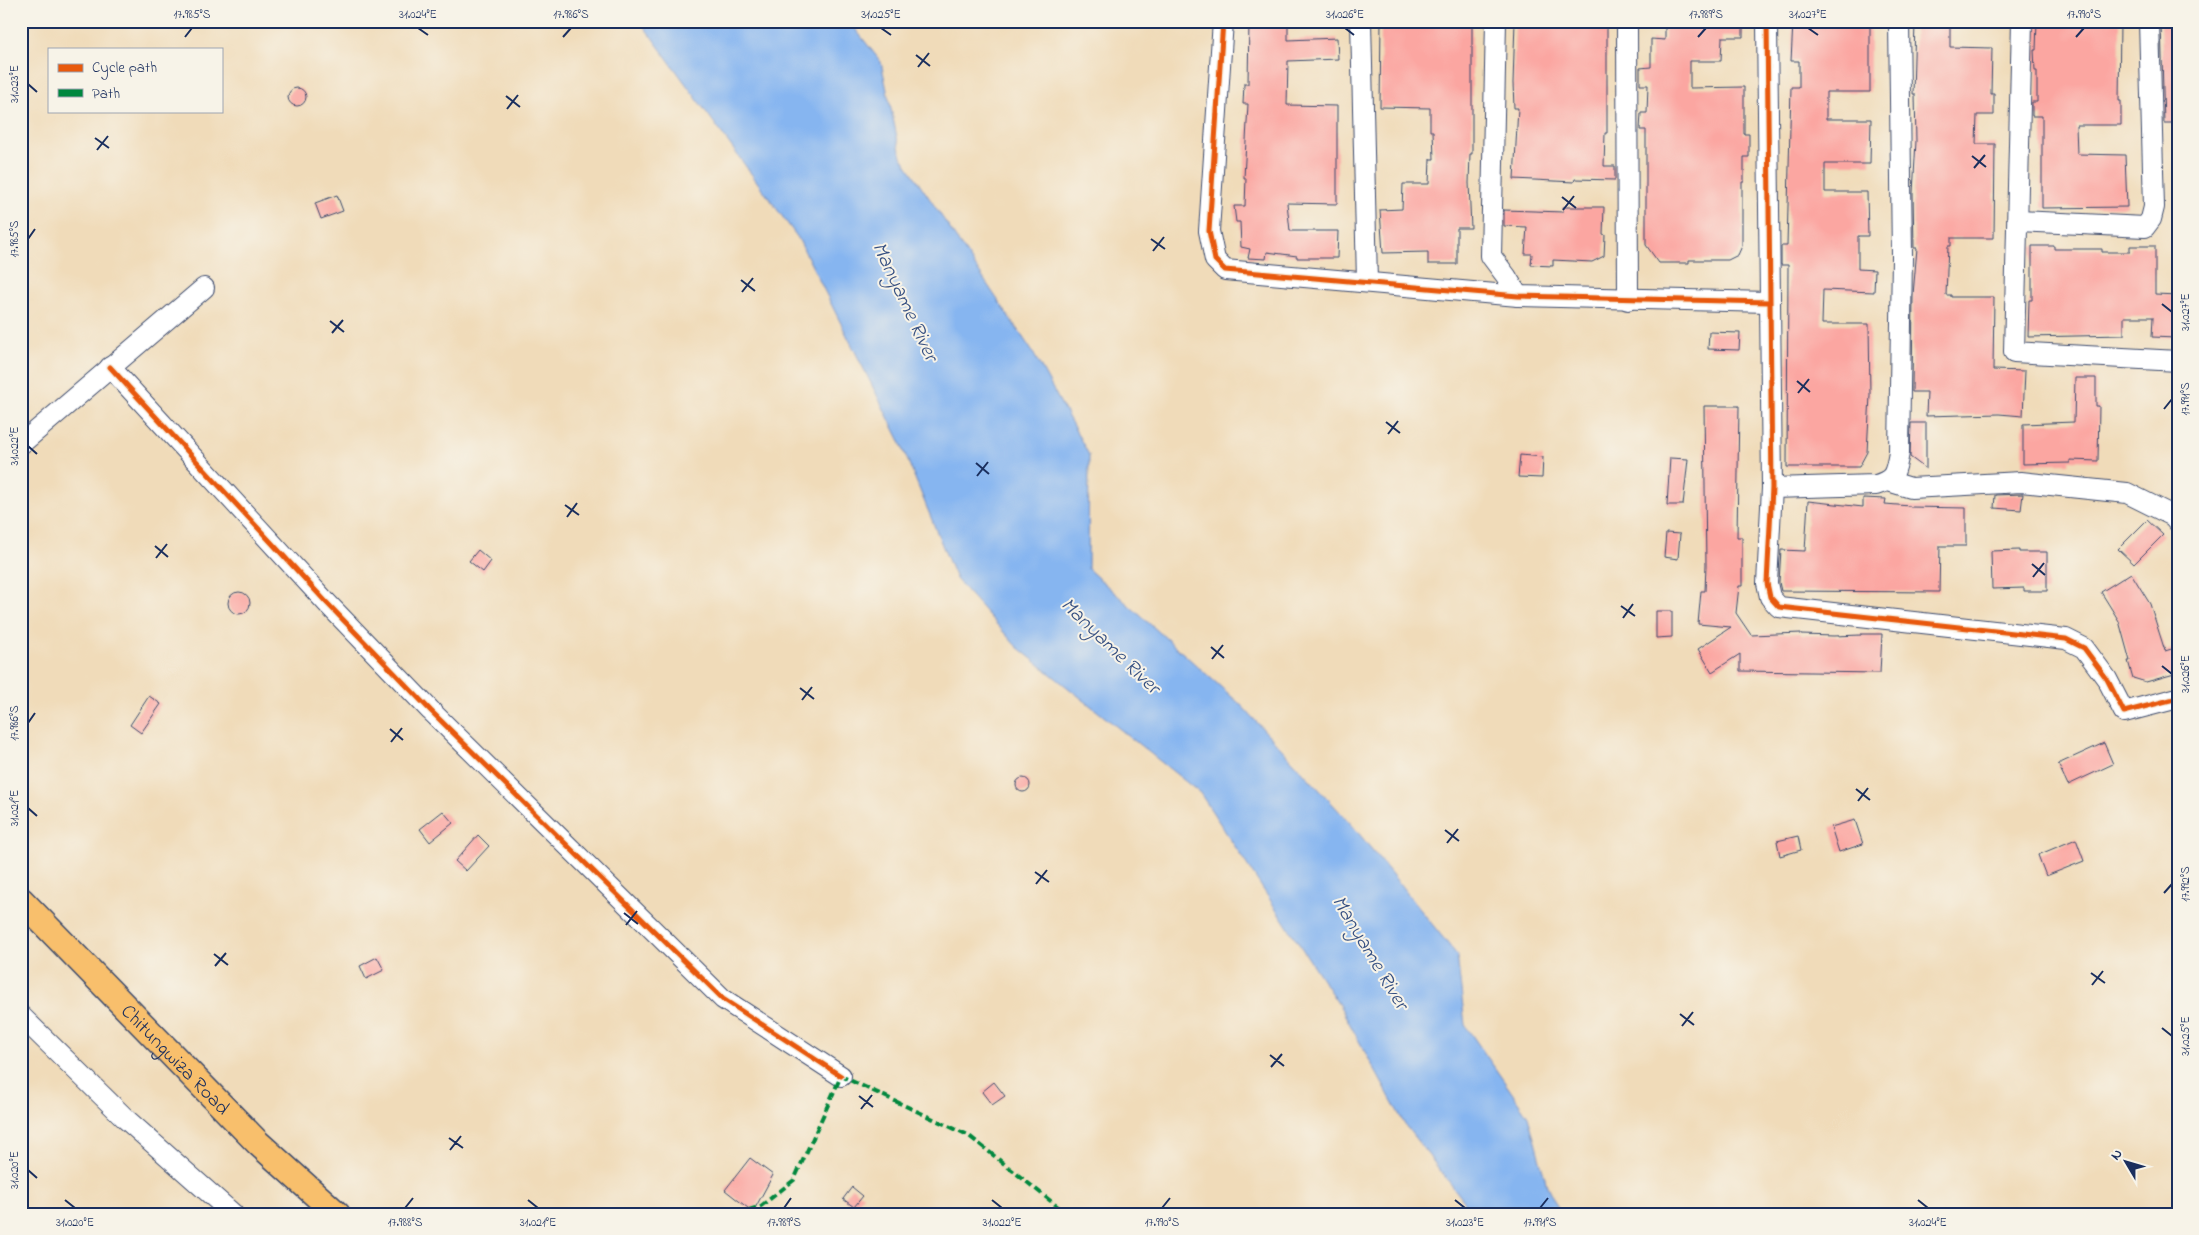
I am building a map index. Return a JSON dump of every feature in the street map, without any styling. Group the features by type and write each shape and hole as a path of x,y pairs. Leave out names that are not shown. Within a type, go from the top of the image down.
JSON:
{"main road":[{"name":"Chitungwiza Road","path":"21,900 258,1143 337,1214"}],"street":[{"path":"1223,21 1209,231 1215,260 1225,270 1518,296 1769,302"},
{"path":"1361,21 1367,282"},
{"path":"1496,21 1491,256 1518,296"},
{"path":"1628,21 1628,300"},
{"path":"1767,21 1772,488 1767,583 1770,597 1779,607 2066,639 2084,648 2107,679 2124,712 2178,698"},
{"path":"1888,481 1895,471 1899,453 1902,257 1899,21"},
{"path":"2022,21 2014,352 2178,360"},
{"path":"2018,221 2145,227 2152,219 2154,207 2149,21"},
{"path":"21,444 204,288"},
{"path":"110,367 326,602 425,704 724,999 841,1076"},
{"path":"1772,488 1876,485 1888,481 1911,488 2021,482 2127,493 2173,516 2178,522"},
{"path":"21,1016 127,1120 233,1214"}],"water":[{"name":"Manyame River","path":"640,21 849,21 881,62 901,156 1032,351 1089,455 1088,569 1240,704 1352,825 1457,955 1465,1025 1528,1116 1547,1186 1561,1214 1474,1214 1405,1125 1341,1008 1200,793 1017,647 956,579 899,439 798,238"}],"building":[{"path":"1249,21 1288,21 1288,40 1337,38 1338,59 1288,61 1287,105 1337,106 1337,204 1287,203 1290,231 1338,231 1337,258 1297,258 1297,256 1267,252 1266,259 1248,258 1250,249 1241,247 1240,222 1236,222 1234,206 1245,206 1246,178 1244,178 1248,104 1243,104 1244,84 1248,84"},
{"path":"1381,21 1472,21 1472,154 1470,154 1469,183 1471,228 1457,228 1457,264 1428,264 1428,252 1383,253 1380,210 1402,209 1403,184 1429,184 1430,159 1434,159 1433,131 1430,131 1430,108 1380,107"},
{"path":"1515,21 1607,21 1607,133 1605,133 1604,166 1615,166 1615,180 1575,179 1574,182 1514,179 1518,108 1514,108 1513,83"},
{"path":"1665,21 1743,21 1743,37 1722,37 1721,61 1690,61 1690,88 1744,87 1744,134 1749,134 1749,157 1744,157 1744,182 1742,182 1742,246 1738,255 1728,260 1689,260 1689,263 1659,263 1646,245 1646,130 1640,130 1641,113 1647,113 1648,85 1640,85 1640,68 1651,67 1651,39 1665,40"},
{"path":"1828,21 1828,23 1870,23 1870,92 1826,92 1826,119 1871,119 1870,164 1825,164 1825,192 1867,192 1868,236 1858,236 1858,269 1875,270 1874,292 1823,290 1822,324 1869,324 1870,395 1867,452 1859,467 1787,467 1788,265 1781,265 1781,246 1787,246 1791,87 1799,87 1799,61 1791,61 1793,22"},
{"path":"1915,22 1950,22 1950,47 1992,48 1991,94 1994,94 1994,115 1977,115 1976,144 1995,144 1994,238 1951,238 1951,246 1948,246 1946,295 1951,295 1951,297 1994,297 1993,370 2025,371 2023,416 1999,414 1926,416 1927,392 1912,392 1913,295 1917,248 1914,248 1913,193 1916,141 1915,94 1913,94"},
{"path":"2037,22 2120,23 2119,101 2121,101 2121,125 2076,125 2077,154 2125,155 2127,207 2042,208 2042,116 2032,116 2032,102 2037,102 2037,71 2035,71 2034,50 2036,50"},
{"path":"2161,22 2178,22 2178,123 2164,123"},
{"path":"297,88 303,91 306,97 303,103 297,106 291,103 288,97 291,91"},
{"path":"337,195 343,211 321,219 315,203"},
{"path":"1563,207 1604,207 1604,256 1592,262 1553,260 1553,266 1531,265 1532,254 1525,254 1527,227 1504,226 1504,210 1563,212"},
{"path":"2032,246 2054,246 2054,249 2102,249 2102,252 2130,252 2130,246 2155,246 2155,294 2178,295 2176,338 2152,337 2153,317 2124,317 2124,335 2028,337 2029,300 2032,300"},
{"path":"1709,332 1740,333 1739,350 1708,349"},
{"path":"2075,378 2096,378 2096,406 2099,406 2098,461 2070,460 2070,463 2023,464 2023,424 2074,422"},
{"path":"1704,406 1739,406 1737,537 1742,537 1742,586 1739,586 1736,613 1751,635 1801,633 1801,635 1834,636 1882,634 1880,673 1740,671 1740,654 1712,672 1698,649 1731,627 1698,624 1701,591 1705,591 1706,565"},
{"path":"1911,423 1926,423 1926,469 1910,457"},
{"path":"1520,455 1543,457 1542,478 1518,477"},
{"path":"1670,458 1688,459 1683,505 1667,505"},
{"path":"2023,494 2021,510 1994,508 1995,495"},
{"path":"1863,498 1886,499 1885,504 1910,507 1966,508 1966,546 1940,546 1939,592 1781,591 1779,582 1781,550 1805,551 1808,501 1863,507"},
{"path":"2147,520 2163,535 2134,564 2118,549"},
{"path":"1666,533 1680,534 1678,559 1664,557"},
{"path":"478,550 491,561 483,572 469,561"},
{"path":"2019,550 2019,552 2047,552 2047,591 2024,591 2024,588 1992,589 1991,551"},
{"path":"2131,573 2150,604 2165,651 2178,647 2178,673 2146,682 2133,678 2119,621 2101,592"},
{"path":"239,592 247,595 250,603 247,611 239,614 231,611 228,603 231,595"},
{"path":"1656,611 1672,611 1672,637 1656,638"},
{"path":"149,696 161,704 141,733 130,725"},
{"path":"2104,743 2113,764 2068,785 2058,764"},
{"path":"1020,778 1026,778 1030,785 1026,792 1020,792 1016,788 1016,782"},
{"path":"443,811 453,823 430,842 420,829"},
{"path":"1855,820 1863,844 1839,852 1831,827"},
{"path":"478,835 489,846 466,871 455,861"},
{"path":"1798,836 1801,850 1780,856 1777,841"},
{"path":"2076,839 2084,861 2046,876 2038,855"},
{"path":"377,957 384,970 366,979 360,966"},
{"path":"994,1082 1005,1096 992,1105 982,1092"},
{"path":"750,1158 773,1175 753,1212 725,1190"},
{"path":"852,1187 863,1196 854,1207 843,1199"}],"marked path":[{"path":"737,1214 761,1206 794,1180 841,1076 968,1135 1067,1214"}],"cycle path":[{"path":"1223,21 1209,231 1215,260 1225,270 1518,296 1769,302"},
{"path":"1767,21 1772,488 1767,583 1770,597 1779,607 2066,639 2084,648 2107,679 2124,712 2178,698"},
{"path":"110,367 326,602 431,711 723,999 841,1076"}]}
